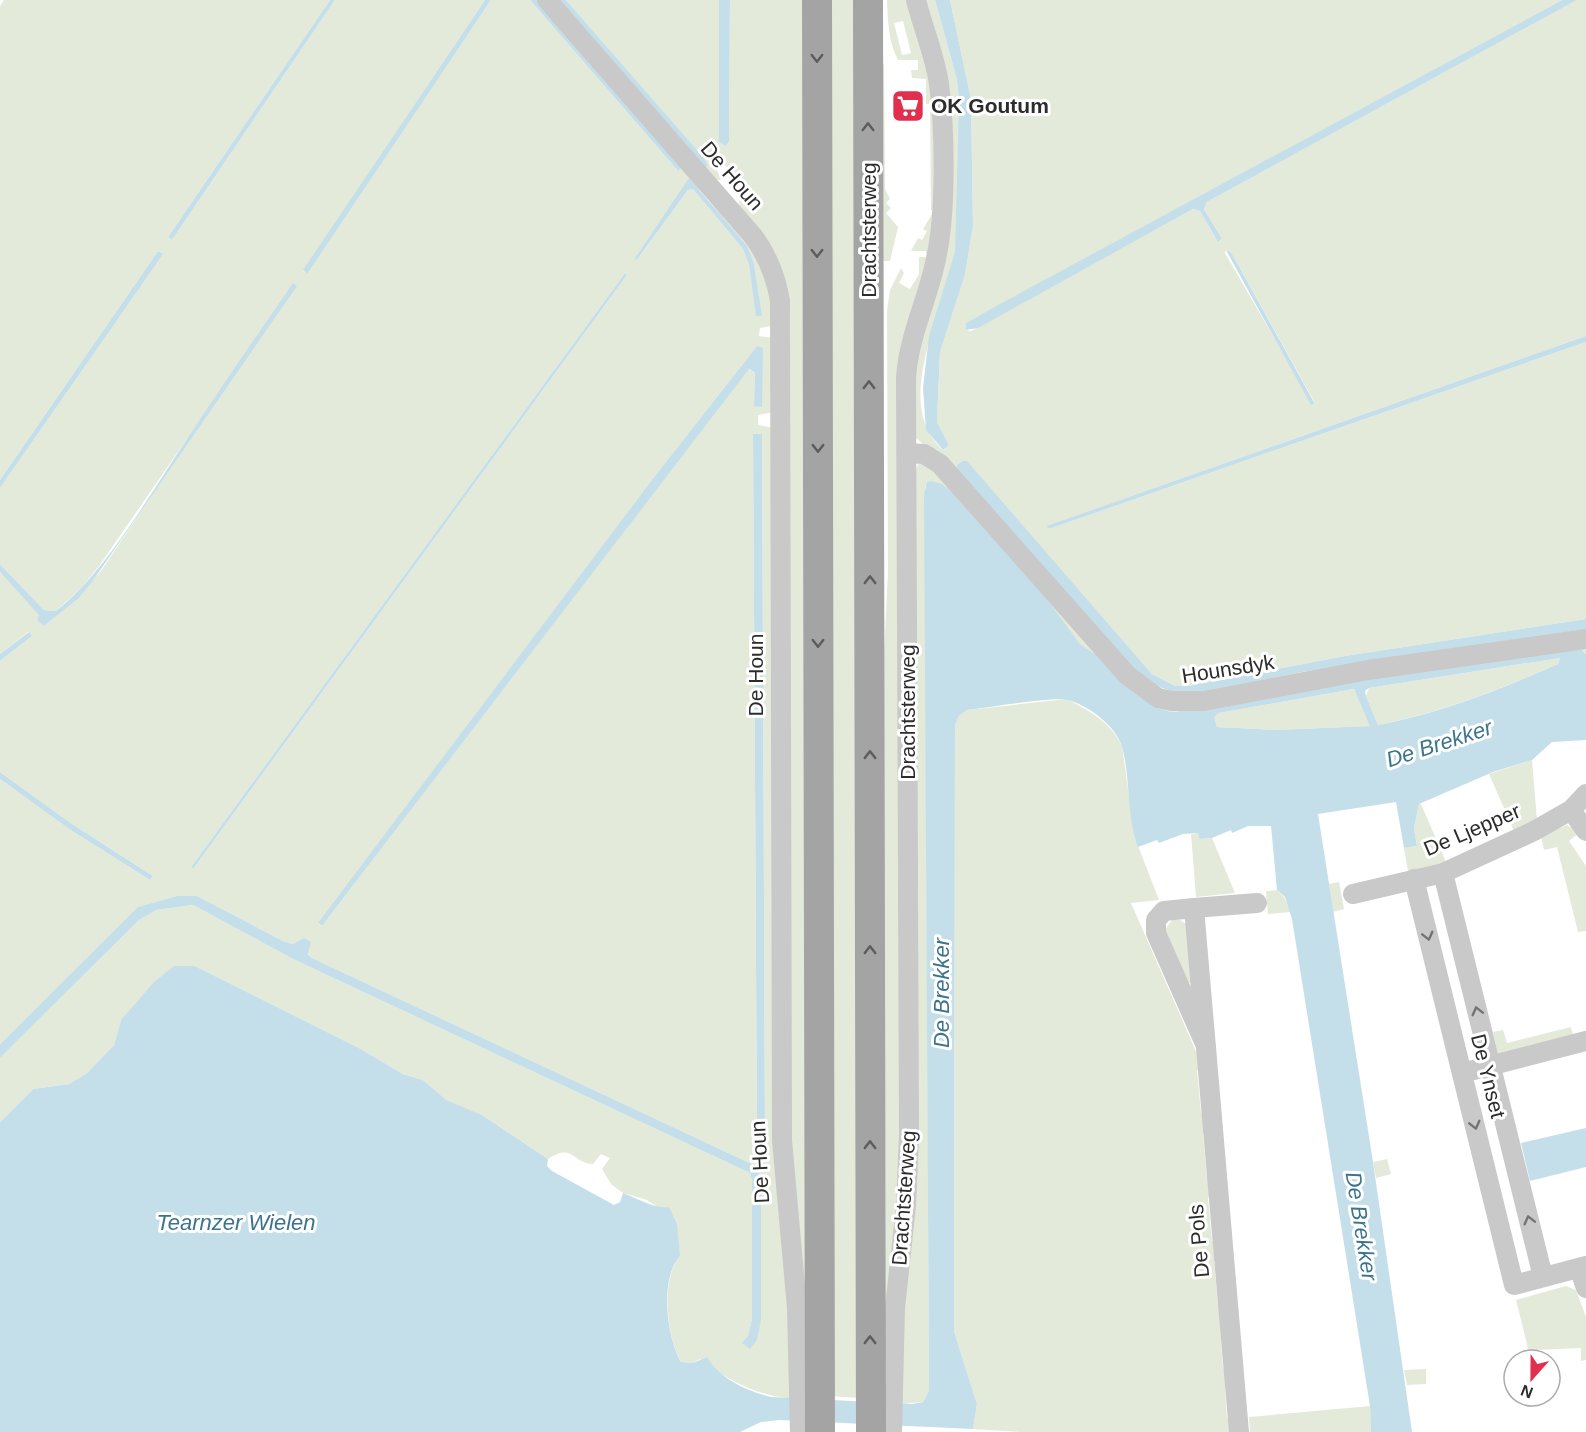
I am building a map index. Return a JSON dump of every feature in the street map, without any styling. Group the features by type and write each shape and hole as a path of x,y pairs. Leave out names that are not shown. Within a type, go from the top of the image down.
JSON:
{"main road":[{"path":"817,0 810,1395 820,1432"},
{"name":"Drachtsterweg","path":"868,0 881,1399 871,1432"}],"street":[{"name":"De Houn","path":"547,0 753,236 763,249 777,283 780,301 782,1140 797,1308 810,1395 800,1432"},
{"name":"Drachtsterweg","path":"892,1432 881,1399 895,1308 907,1194 909,1135 908,358 910,339 937,257 941,231 942,130 939,83 916,0"},
{"name":"Hounsdyk","path":"909,453 924,454 940,464 1127,675 1158,698 1172,701 1204,701 1368,670 1586,639"},
{"name":"De Ljepper","path":"1353,894 1443,873 1534,831 1571,810 1586,794"},
{"path":"1571,810 1586,831"},
{"name":"De Ynset","path":"1414,879 1514,1285 1544,1277 1443,873"},
{"name":"De Pols","path":"1206,1046 1155,927 1159,914 1164,911 1257,903"},
{"name":"De Pols","path":"1194,908 1239,1432"},
{"path":"1462,1073 1586,1041"},
{"path":"1544,1277 1583,1267 1586,1288"}],"green space":[{"path":"4,0 330,0 168,237 172,240 335,0 485,0 303,271 306,273 491,0 530,0 677,170 680,168 538,0 542,0 750,238 772,284 771,326 760,328 759,336 775,338 774,412 758,415 758,425 775,428 792,1399 743,1386 700,1359 693,1363 681,1362 672,1338 668,1308 670,1279 680,1256 659,1208 647,1200 623,1193 611,1184 602,1169 610,1158 601,1154 593,1164 563,1152 548,1159 482,1115 446,1101 423,1080 403,1074 359,1048 195,966 121,1020 114,1045 86,1074 69,1084 33,1089 0,1122 0,1058 139,920 155,910 193,905 295,960 750,1173 752,1180 752,1319 748,1336 761,1320 761,1179 756,1166 312,958 299,942 293,944 283,941 197,896 139,907 0,1044 0,779 69,829 150,880 153,876 72,824 0,772 0,661 32,636 28,632 0,654 0,572 40,615 44,626 78,599 103,568 294,284 99,566 81,588 56,611 44,610 0,564 0,488 162,254 158,251 0,480 0,6","holes":["687,184 702,190 754,264 761,316 757,316 749,265 743,249 693,189 688,190 638,259 635,258","625,273 627,275 193,869 191,867","757,346 754,406 755,373 748,369 322,926 318,924 654,477","753,435 762,435 765,1136 757,1136"]},
{"path":"558,0 708,163 566,0 719,0 719,142 725,146 729,142 730,0 807,0 810,1328 791,1198 785,332 740,211 737,189 728,170 718,158 714,162 721,180 712,180"},
{"path":"827,0 859,0 860,1398 829,1396"},
{"path":"887,0 911,0 931,82 934,121 934,210 931,210 930,104 926,104 926,79 912,78 911,70 918,70 918,60 898,60 890,38","holes":["903,21 911,53 902,55 894,23"]},
{"path":"924,0 935,0 957,80 959,102 959,195 956,250 926,353 921,380 921,406 928,430 943,450 949,445 937,422 940,352 965,275 973,226 971,99 950,0 1562,0 966,323 966,330 971,331 1193,209 1200,211 1218,242 1220,241 1222,239 1204,209 1207,202 1577,0 1586,0 1586,336 1046,526 1049,529 1586,342 1586,619 1345,656 1188,686 1175,686 1152,674 967,462 962,461 957,465 1136,672 1150,683 1172,693 1200,693 1302,672 1586,629 1586,635 1367,667 1206,697 1169,697 1155,692 1138,680 967,485 915,437 914,378 917,341 945,253 946,92","holes":["1226,250 1231,252 1315,403 1313,405 1225,253"]},
{"path":"881,63 884,65 885,189 890,199 886,203 891,208 886,213 898,227 890,261 878,261"},
{"path":"932,214 935,214 933,242 907,328 901,1161 886,1345 883,674 888,572 887,311 890,290 901,268 904,273 899,283 910,289 919,274 919,257 926,257 926,251 911,251 918,238 922,240 927,231 923,229"},
{"path":"924,461 1157,700 1586,642 1586,654 1580,648 1171,712 1152,706 1133,691 1098,656 1079,643 1061,622 925,486 929,1391 923,1402 901,1404 916,470 918,464"},
{"path":"1560,658 1558,664 1492,691 1424,714 1378,725 1366,696 1369,688"},
{"path":"1354,689 1371,726 1275,730 1217,727 1213,717 1219,713"},
{"path":"1067,699 1106,724 1122,746 1135,838 1159,900 1131,903 1203,1069 1197,1070 1201,1113 1206,1113 1208,1133 1203,1134 1207,1177 1212,1177 1214,1196 1208,1197 1212,1241 1217,1241 1219,1260 1214,1261 1218,1305 1223,1304 1225,1325 1220,1325 1223,1369 1228,1369 1230,1388 1225,1389 1227,1418 1233,1418 1234,1432 1020,1432 973,1429 977,1404 954,1331 955,725 959,716 967,710"},
{"path":"1532,760 1537,820 1514,831 1489,774"},
{"path":"1419,804 1421,804 1446,862 1408,871 1404,848 1417,846 1414,828"},
{"path":"1567,825 1579,833 1569,841 1586,866 1586,931 1578,932 1557,847 1544,850 1541,836"},
{"path":"1198,833 1199,839 1212,838 1235,893 1196,897 1191,834"},
{"path":"1339,882 1344,909 1333,912 1329,884"},
{"path":"1277,890 1284,897 1291,912 1268,914 1266,891"},
{"path":"1172,920 1180,920 1188,925 1191,983 1164,931"},
{"path":"1571,1027 1573,1035 1498,1054 1493,1032 1503,1030 1507,1043"},
{"path":"1387,1159 1391,1174 1376,1178 1373,1162"},
{"path":"1566,1286 1576,1290 1586,1317 1586,1360 1581,1361 1581,1348 1528,1348 1516,1300"},
{"path":"1426,1369 1426,1384 1407,1385 1404,1370"},
{"path":"1370,1406 1371,1432 1250,1432 1249,1417"}],"water":[{"path":"330,0 335,0 172,240 168,237"},
{"path":"485,0 491,0 307,274 303,270"},
{"path":"530,0 538,0 681,168 678,171"},
{"path":"558,0 566,0 704,158 708,166 705,167"},
{"path":"719,0 730,0 729,142 725,146 719,142"},
{"path":"935,0 950,0 971,99 973,226 965,275 940,352 937,422 949,445 943,450 926,430 923,388 929,336 955,252 959,102 957,80"},
{"path":"1562,0 1577,0 1207,202 1204,209 1222,239 1218,242 1200,211 1193,209 978,328 966,330 966,323 998,305"},
{"path":"689,178 747,246 754,264 762,316 756,316 749,265 743,249 693,189 688,190 637,260 635,258"},
{"path":"1226,250 1231,252 1315,404 1311,405"},
{"path":"158,251 163,254 0,488 0,480"},
{"path":"625,273 627,275 193,869 191,867"},
{"path":"293,283 297,286 92,582 78,599 44,626 37,620 39,615 0,572 0,564 44,610 56,611 74,596 124,534"},
{"path":"1586,336 1586,342 1049,529 1046,526"},
{"path":"757,346 763,348 762,407 754,406 755,373 749,369 322,926 318,923 654,477"},
{"path":"753,434 762,434 765,1136 757,1136"},
{"path":"962,461 967,461 1152,674 1175,686 1188,686 1345,656 1586,619 1586,629 1302,672 1200,693 1173,692 1158,686 1136,672 957,469 957,465"},
{"name":"Tearnzer Wielen","path":"927,482 942,484 962,500 1042,592 1079,643 1098,656 1152,706 1171,712 1200,709 1334,683 1580,648 1586,654 1586,740 1552,742 1532,760 1493,772 1419,804 1414,828 1417,846 1404,848 1396,802 1318,814 1373,1162 1412,1432 1371,1432 1370,1406 1292,919 1285,897 1277,890 1271,826 1248,826 1212,838 1199,839 1198,833 1183,834 1159,843 1157,840 1138,847 1132,823 1125,759 1119,739 1093,712 1076,703 1061,699 967,710 959,716 955,725 954,1331 977,1404 973,1429 779,1420 761,1422 740,1432 0,1432 0,1122 33,1089 69,1084 86,1074 114,1045 121,1020 154,982 174,966 195,966 359,1048 403,1074 423,1080 446,1100 482,1115 548,1159 547,1166 552,1171 614,1205 620,1202 623,1193 652,1205 669,1207 677,1224 680,1256 673,1266 669,1279 667,1308 672,1338 681,1362 693,1363 707,1357 719,1372 735,1383 771,1397 912,1404 923,1402 929,1391 924,494","holes":["1560,658 1558,664 1470,700 1378,725 1365,691 1369,688","1354,689 1370,726 1275,730 1217,727 1214,717 1219,713"]},
{"path":"29,632 32,636 0,661 0,654"},
{"path":"0,772 72,824 153,876 150,880 69,829 0,779"},
{"path":"178,896 197,896 283,941 293,944 304,938 311,942 308,954 312,958 756,1166 761,1179 761,1320 757,1340 750,1349 742,1343 748,1336 752,1319 752,1180 750,1173 295,960 193,905 156,910 139,920 0,1058 0,1044 138,907"},
{"path":"1586,1128 1586,1167 1530,1181 1521,1143"}],"place":[{"name":"OK Goutum","path":"908,106"}],"water label":[{"name":"De Brekker","path":"1439,743"},
{"name":"De Brekker","path":"941,993"},
{"name":"De Brekker","path":"1362,1226"}]}
